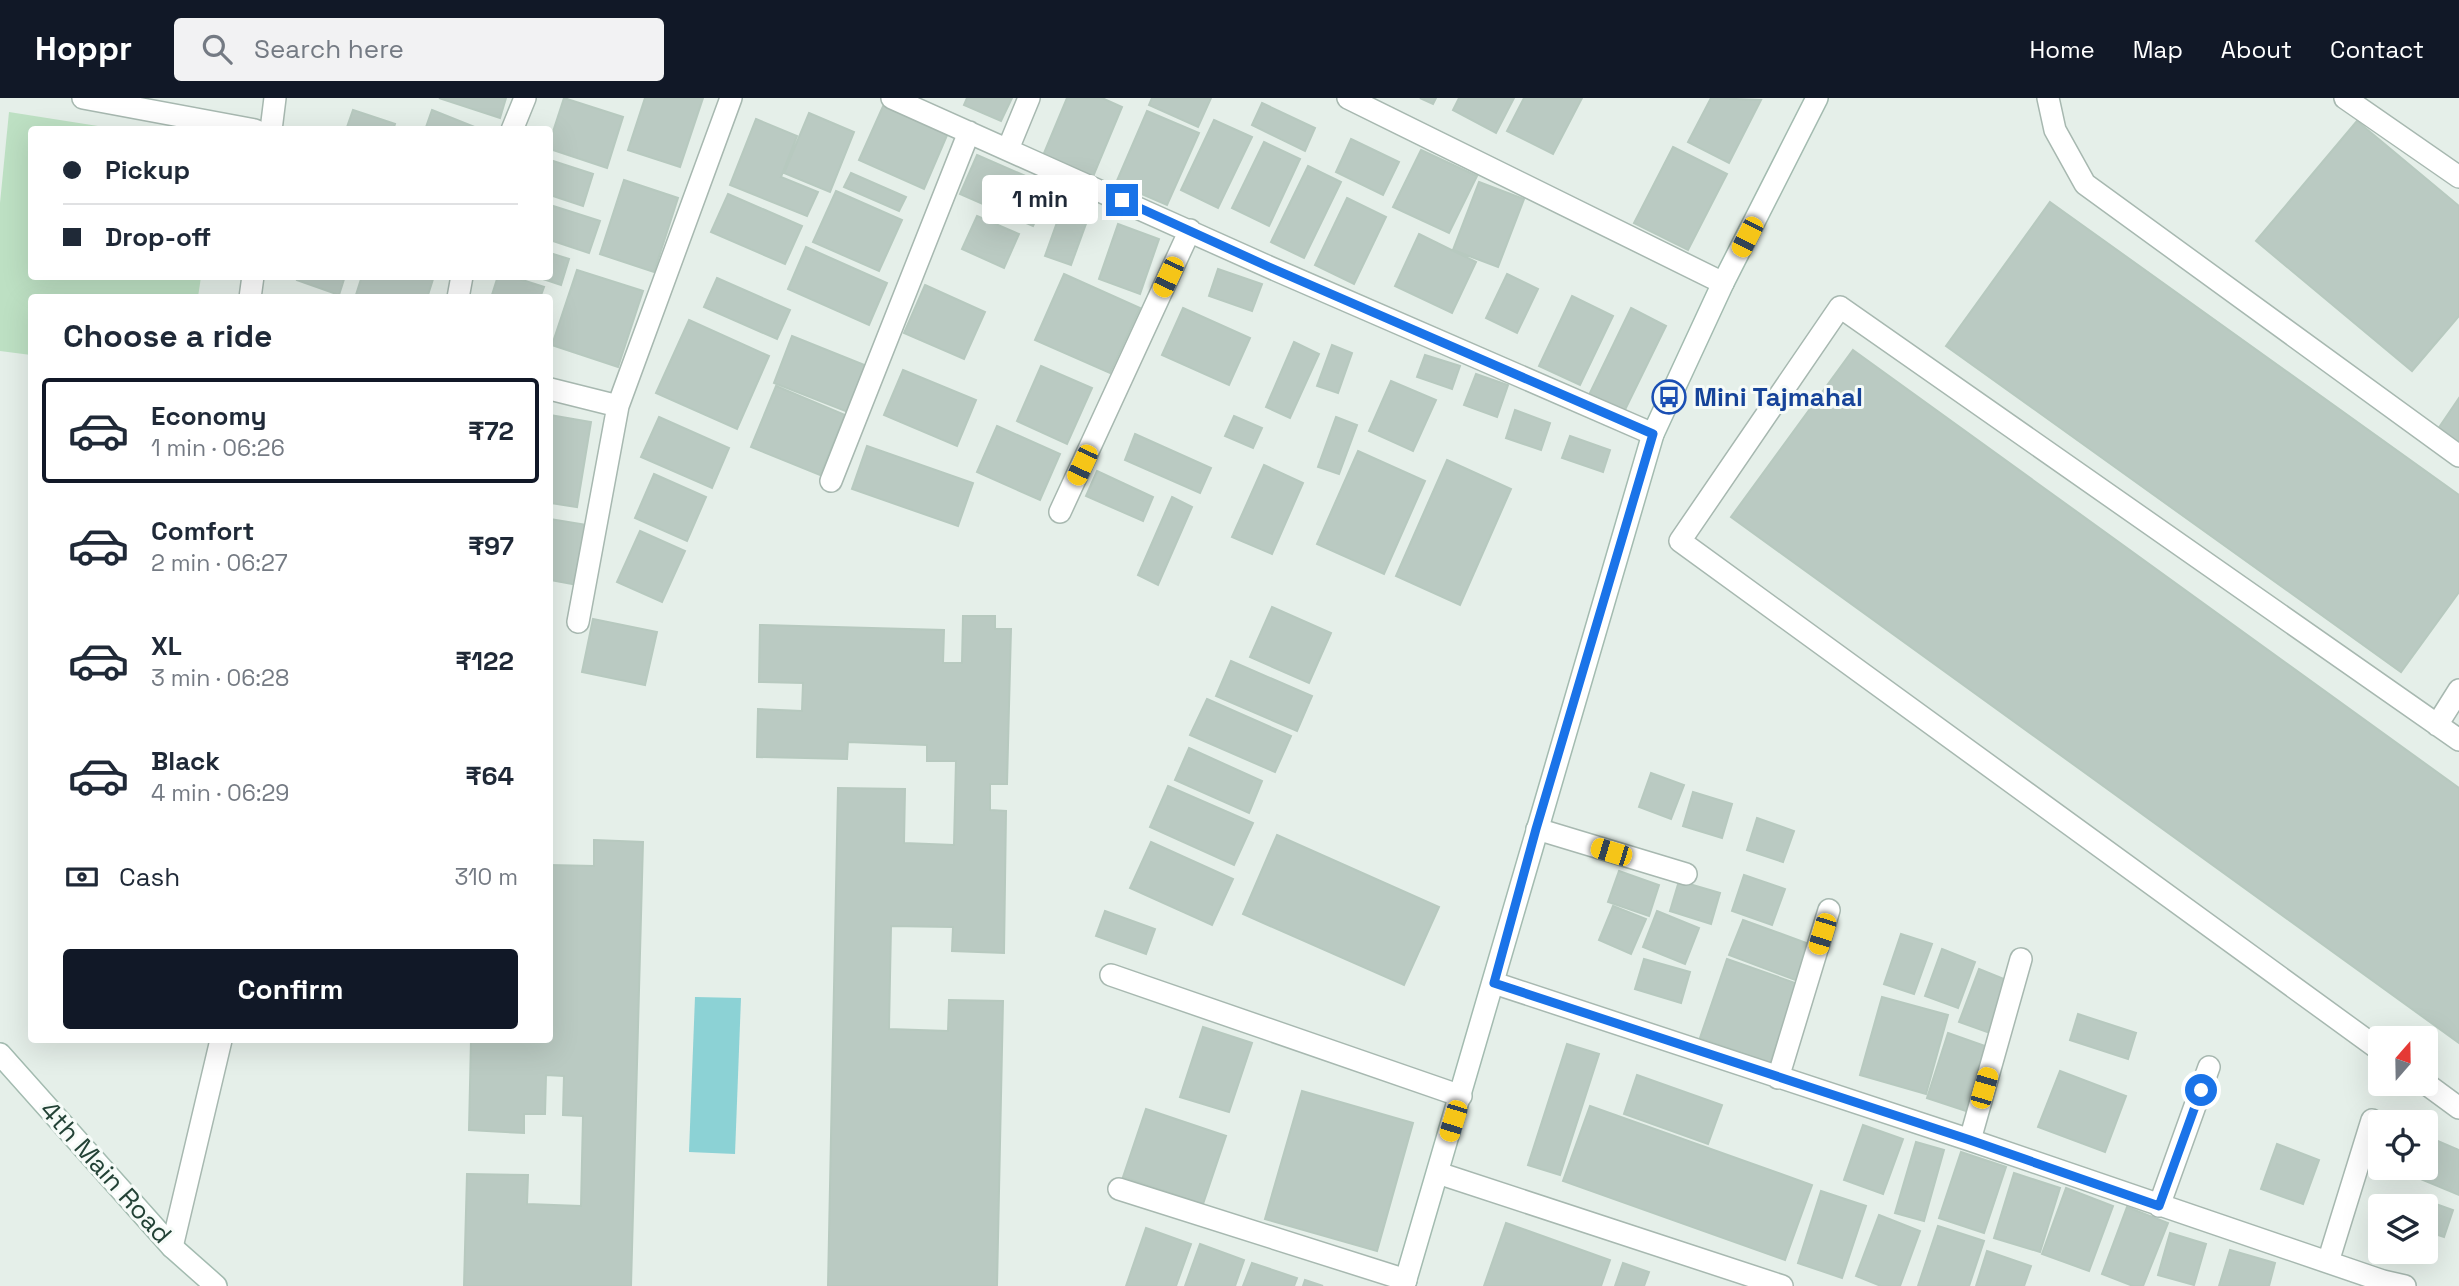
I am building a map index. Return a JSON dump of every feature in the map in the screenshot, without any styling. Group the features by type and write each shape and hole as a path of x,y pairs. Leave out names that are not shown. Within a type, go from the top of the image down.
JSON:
{"street":[{"path":"83,98 233,126"},
{"path":"272,126 275,98"},
{"path":"514,126 525,98"},
{"path":"578,622 618,406 730,98"},
{"path":"892,98 1269,267 1653,434"},
{"path":"1008,149 1029,98"},
{"path":"1348,98 1723,283"},
{"path":"1119,1189 1405,1283 1653,434 1723,283 1817,98"},
{"path":"2048,98 2054,130 2085,184 2459,456"},
{"path":"2345,98 2459,177"},
{"path":"831,481 968,132"},
{"path":"1060,512 1190,230"},
{"path":"2368,1042 1681,541 1840,307 2459,740"},
{"path":"553,390 618,406"},
{"path":"2437,725 2459,690"},
{"path":"1536,829 1686,874"},
{"path":"1778,1078 1829,910"},
{"path":"1970,1140 2021,959"},
{"path":"1111,975 1461,1096"},
{"path":"1494,983 2405,1286"},
{"path":"172,1247 220,1043"},
{"name":"4th Main Road","path":"0,1054 172,1247 216,1286"},
{"path":"2159,1206 2210,1067"},
{"path":"2438,1093 2459,1108"},
{"path":"2328,1262 2368,1133"},
{"path":"1438,1173 1782,1286"}],"green space":[{"path":"9,112 98,126 28,126 28,280 201,280 198,294 28,294 28,355 0,351 0,203"}],"water":[{"path":"695,997 741,998 735,1154 689,1152"}],"building":[{"path":"439,98 506,98 500,118"},
{"path":"564,98 623,117 607,168 553,150 553,132"},
{"path":"645,98 703,98 680,167 628,150"},
{"path":"967,98 1012,98 1001,121 964,105"},
{"path":"1067,98 1102,98 1122,107 1092,179 1042,158"},
{"path":"1152,98 1211,98 1198,127 1149,105"},
{"path":"1420,98 1436,98 1433,104"},
{"path":"1459,98 1514,98 1496,133 1453,110"},
{"path":"1524,98 1582,98 1553,154 1507,131"},
{"path":"1711,98 1761,100 1729,163 1688,142"},
{"path":"1262,103 1315,128 1305,151 1252,125"},
{"path":"884,104 948,133 924,189 859,160"},
{"path":"353,110 395,124 394,126 347,126"},
{"path":"432,110 472,126 426,126"},
{"path":"1147,111 1199,133 1167,205 1116,183"},
{"path":"809,113 854,132 830,192 784,173"},
{"path":"756,119 797,136 781,177 818,192 807,216 730,185"},
{"path":"1214,120 1252,137 1218,208 1181,190"},
{"path":"2357,121 2459,206 2459,316 2412,371 2256,241"},
{"path":"1351,139 1399,162 1383,195 1336,172"},
{"path":"1264,142 1300,159 1269,226 1232,208"},
{"path":"1673,147 1727,174 1688,250 1634,223"},
{"path":"1421,150 1477,176 1449,233 1393,207"},
{"path":"977,155 1051,187 1033,226 960,194"},
{"path":"553,161 593,174 583,206 553,196"},
{"path":"1308,166 1341,182 1304,258 1271,242"},
{"path":"851,173 906,197 899,211 844,187"},
{"path":"624,180 678,198 654,272 600,254"},
{"path":"1479,182 1524,199 1498,267 1453,250"},
{"path":"836,191 902,220 879,271 813,242"},
{"path":"728,194 802,226 785,264 711,232"},
{"path":"1347,198 1386,217 1354,284 1315,265"},
{"path":"1065,200 1091,210 1071,265 1045,256"},
{"path":"2050,202 2459,495 2459,592 2401,672 1946,346"},
{"path":"553,206 600,221 589,253 553,241"},
{"path":"977,216 1019,234 1004,268 962,249"},
{"path":"1118,224 1159,239 1140,294 1099,279"},
{"path":"1419,234 1476,262 1452,313 1395,286"},
{"path":"806,247 887,283 869,325 788,289"},
{"path":"553,254 569,259 561,285 546,280 553,280"},
{"path":"1218,269 1262,284 1252,311 1209,296"},
{"path":"577,270 643,291 618,367 553,345"},
{"path":"1064,274 1140,308 1110,373 1035,340"},
{"path":"1507,274 1538,289 1517,333 1486,318"},
{"path":"717,278 790,310 777,339 704,307"},
{"path":"297,280 344,280 339,294"},
{"path":"361,280 433,280 428,294 356,294"},
{"path":"497,280 522,280 544,287 541,294 492,294"},
{"path":"925,285 985,312 964,359 904,333"},
{"path":"1572,296 1613,316 1580,385 1539,366"},
{"path":"1183,308 1250,338 1229,385 1162,355"},
{"path":"1631,308 1666,326 1623,414 1588,397"},
{"path":"689,320 769,356 737,429 656,393"},
{"path":"792,336 867,366 848,412 774,383"},
{"path":"1294,342 1319,354 1290,418 1266,407"},
{"path":"1332,345 1352,353 1338,393 1317,386"},
{"path":"1853,350 2459,788 2459,1043 2438,1026 1731,517"},
{"path":"1425,355 1460,366 1452,389 1417,377"},
{"path":"1041,366 1092,388 1067,444 1017,421"},
{"path":"903,370 976,400 957,446 884,415"},
{"path":"1476,374 1508,385 1497,417 1464,405"},
{"path":"1391,381 1436,400 1413,451 1369,431"},
{"path":"776,386 845,415 820,475 751,447"},
{"path":"2459,398 2459,443 2438,429"},
{"path":"1515,410 1550,423 1541,450 1506,438"},
{"path":"553,416 591,422 577,507 553,503"},
{"path":"1234,416 1262,428 1253,448 1225,436"},
{"path":"659,417 729,448 712,488 641,457"},
{"path":"1336,417 1357,425 1339,474 1318,467"},
{"path":"997,426 1060,454 1040,500 977,472"},
{"path":"1135,434 1211,468 1200,493 1125,460"},
{"path":"1570,436 1610,450 1603,472 1562,458"},
{"path":"867,446 973,483 958,526 852,489"},
{"path":"1358,451 1425,481 1384,574 1317,544"},
{"path":"1447,460 1511,489 1460,605 1396,576"},
{"path":"1264,465 1303,483 1272,554 1232,537"},
{"path":"1097,471 1153,497 1143,521 1086,496"},
{"path":"654,474 706,497 687,541 635,518"},
{"path":"1172,497 1192,507 1158,585 1138,575"},
{"path":"553,519 587,525 578,585 553,581"},
{"path":"640,531 685,551 662,602 617,582"},
{"path":"1272,607 1331,633 1309,683 1250,657"},
{"path":"963,616 995,616 995,629 1011,629 1007,784 990,784 990,810 1006,811 1004,953 952,951 953,927 891,926 889,1029 948,1031 949,1000 1003,1001 997,1286 828,1286 838,788 905,789 904,843 954,845 956,761 927,761 927,745 848,742 847,759 757,757 758,709 802,711 803,683 759,682 760,625 944,630 943,663 962,663"},
{"path":"593,619 657,632 645,685 582,672"},
{"path":"1231,661 1312,696 1297,731 1216,696"},
{"path":"1207,699 1291,736 1275,772 1190,735"},
{"path":"1189,748 1262,781 1249,813 1175,780"},
{"path":"1651,773 1684,785 1671,819 1639,807"},
{"path":"1168,786 1253,823 1234,865 1150,827"},
{"path":"1693,792 1732,804 1722,838 1683,826"},
{"path":"1757,818 1794,831 1783,862 1747,850"},
{"path":"1277,835 1439,907 1404,985 1243,914"},
{"path":"594,840 643,842 631,1286 464,1286 467,1174 528,1175 527,1204 581,1206 583,1116 563,1115 564,1076 546,1075 545,1114 524,1114 524,1133 469,1130 471,1043 553,1043 553,865 594,866"},
{"path":"1151,842 1233,879 1212,925 1130,888"},
{"path":"1619,871 1659,885 1649,916 1608,902"},
{"path":"1744,875 1785,889 1772,925 1732,911"},
{"path":"1679,881 1720,893 1711,924 1670,911"},
{"path":"1613,906 1646,919 1631,954 1599,940"},
{"path":"1105,911 1155,929 1146,954 1096,936"},
{"path":"1657,911 1699,928 1685,964 1643,947"},
{"path":"1743,920 1812,945 1798,981 1729,955"},
{"path":"1901,934 1932,944 1914,994 1884,984"},
{"path":"1942,949 1975,962 1958,1008 1925,996"},
{"path":"1644,959 1690,972 1681,1003 1635,989"},
{"path":"1727,959 1798,984 1770,1063 1700,1038"},
{"path":"1979,969 2009,981 1990,1033 1959,1022"},
{"path":"1882,997 1948,1015 1926,1094 1860,1075"},
{"path":"2078,1014 2136,1033 2128,1059 2070,1040"},
{"path":"1203,1027 1252,1043 1229,1112 1180,1097"},
{"path":"1948,1033 1991,1048 1969,1112 1927,1098"},
{"path":"1567,1044 1599,1054 1560,1175 1528,1165"},
{"path":"2060,1071 2126,1096 2105,1152 2038,1127"},
{"path":"1637,1075 1722,1105 1708,1144 1624,1114"},
{"path":"1302,1091 1413,1123 1377,1251 1265,1219"},
{"path":"1590,1106 1812,1185 1785,1260 1563,1181"},
{"path":"1146,1109 1226,1136 1203,1204 1123,1177"},
{"path":"1863,1125 1903,1139 1883,1194 1844,1180"},
{"path":"2438,1141 2459,1150 2459,1195 2423,1180 2438,1180"},
{"path":"1916,1142 1944,1150 1924,1221 1895,1213"},
{"path":"2277,1144 2319,1160 2303,1204 2261,1189"},
{"path":"1961,1152 2006,1167 1984,1233 1939,1218"},
{"path":"2014,1173 2060,1188 2040,1252 1994,1238"},
{"path":"2066,1188 2113,1206 2089,1271 2042,1254"},
{"path":"1821,1191 1866,1206 1842,1278 1798,1263"},
{"path":"2438,1205 2453,1210 2444,1237 2438,1235"},
{"path":"2127,1207 2168,1223 2143,1286 2133,1286 2102,1274"},
{"path":"1879,1215 1920,1231 1900,1286 1881,1286 1856,1276"},
{"path":"1506,1223 1610,1260 1601,1286 1484,1286"},
{"path":"1938,1226 1984,1241 1969,1286 1918,1286"},
{"path":"1146,1228 1191,1244 1176,1286 1126,1286"},
{"path":"2170,1233 2206,1244 2194,1285 2158,1275"},
{"path":"1200,1244 1244,1260 1235,1286 1185,1286"},
{"path":"2230,1250 2275,1263 2269,1286 2219,1286"},
{"path":"1987,1251 2031,1266 2024,1286 1976,1286"},
{"path":"1252,1263 1297,1278 1294,1286 1243,1286"},
{"path":"1623,1263 1649,1272 1644,1286 1615,1286"},
{"path":"1305,1280 1323,1286 1303,1286"}],"place":[{"name":"Mini Tajmahal","path":"1669,397"}],"route":[{"path":"1122,200 1653,434 1536,829 1494,983 1970,1140 2159,1206 2201,1090"}]}
